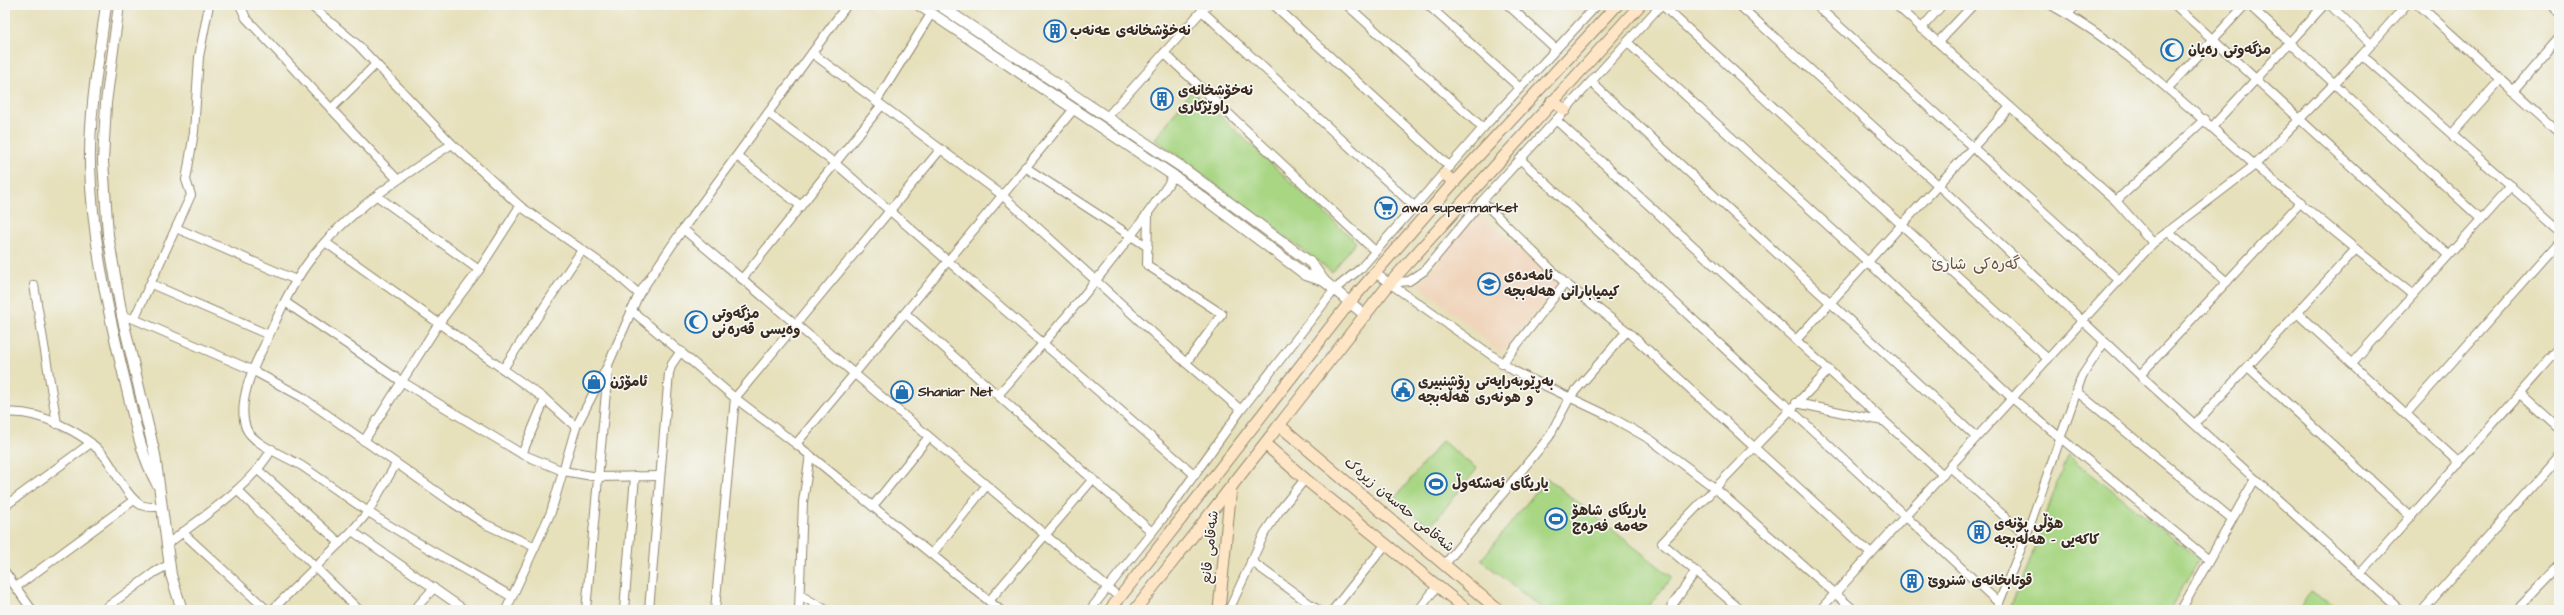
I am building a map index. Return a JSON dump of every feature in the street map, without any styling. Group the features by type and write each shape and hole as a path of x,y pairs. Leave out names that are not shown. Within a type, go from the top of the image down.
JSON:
{"main road":[{"path":"1110,610 1350,302 1454,182 1617,5"},
{"path":"1135,610 1366,316 1390,283 1552,101 1640,5"},
{"path":"1552,101 1565,110"},
{"path":"1447,171 1454,182"},
{"name":"شەقامی حەسەن زیرەک","path":"1279,425 1498,610"},
{"path":"1265,444 1305,480 1467,610"},
{"name":"شەقامی قانع","path":"1219,610 1231,487"}],"street":[{"path":"106,5 94,102 90,164 96,236 113,331 142,448 158,485"},
{"path":"118,5 106,103 103,161 108,235 122,316 155,455 170,564 175,590 182,610"},
{"path":"134,319 191,195 186,180 194,132 198,56 209,5"},
{"path":"240,5 246,18 397,179"},
{"path":"310,5 358,45 375,65 452,144 520,206 615,273 639,294"},
{"path":"506,610 551,512 576,427 608,365 639,294 682,229 847,5"},
{"path":"918,5 1174,176 1306,275 1324,281"},
{"path":"939,5 1180,166 1305,258 1324,281 1366,316"},
{"path":"1274,5 1447,171"},
{"path":"1347,5 1483,128"},
{"path":"1428,5 1520,88"},
{"path":"1508,5 1556,49"},
{"path":"1390,283 1403,283 1420,274 1482,201 1662,5 2048,359"},
{"path":"1739,5 1938,185 2140,375 2361,573 2400,610"},
{"path":"1816,5 2119,280"},
{"path":"1896,5 1921,29 1938,42 2116,201 2153,243"},
{"path":"1921,29 1942,5"},
{"path":"1938,42 1973,5"},
{"path":"2051,5 2068,14 2168,88 2213,126 2255,165 2301,202 2355,250 2413,295"},
{"path":"2068,14 2076,5"},
{"path":"2175,5 2301,118 2448,255"},
{"path":"2168,88 2244,5"},
{"path":"2249,5 2481,219"},
{"path":"2213,126 2324,5"},
{"path":"2330,5 2371,44"},
{"path":"1820,610 2153,243 2255,165 2362,55 2406,5"},
{"path":"2419,5 2559,132"},
{"path":"2554,5 2559,11"},
{"path":"1090,610 1152,532 1242,410 1335,290 1361,268 1483,128 1556,49 1592,7"},
{"path":"1107,117 1204,8 1415,207"},
{"path":"742,279 836,164 878,104 931,14"},
{"path":"2513,91 2559,38"},
{"path":"1627,42 1868,262 2012,398 2209,560"},
{"path":"991,54 998,44"},
{"path":"812,53 878,104 1002,195 1186,363 1242,410"},
{"path":"1164,53 1375,251"},
{"path":"2362,55 2559,229"},
{"path":"331,109 375,65"},
{"path":"2452,134 2501,79"},
{"path":"1591,82 1976,437"},
{"path":"1796,340 2010,107"},
{"path":"796,444 1074,109"},
{"path":"768,112 836,164 1195,475"},
{"path":"2116,201 2205,119"},
{"path":"1556,120 1942,474"},
{"path":"452,144 397,179 376,196 325,242 296,280 252,370 246,394 246,428 254,439 330,485 368,512 512,597"},
{"path":"715,610 735,398 940,150"},
{"path":"737,156 801,206"},
{"path":"1520,159 1793,406 1997,606 2026,536 2082,376 2105,341"},
{"path":"1025,167 1148,247"},
{"path":"998,395 1044,343 1132,237 1174,176"},
{"path":"2352,363 2511,186"},
{"path":"376,196 479,270"},
{"path":"1482,201 1565,283 1628,332 1870,554"},
{"path":"2140,375 2301,202"},
{"path":"364,441 439,323 479,270 520,206"},
{"path":"1148,214 1147,265 1222,314 1186,363"},
{"path":"176,228 296,280"},
{"path":"682,229 853,375 1120,598"},
{"path":"2168,231 2227,282"},
{"path":"96,236 108,235"},
{"path":"325,242 545,399 576,427"},
{"path":"2406,414 2559,242"},
{"path":"503,369 582,250"},
{"path":"2195,424 2355,250"},
{"path":"1375,273 1502,364 1570,396 1651,440 1716,489 1854,610"},
{"path":"1502,364 1565,283"},
{"path":"150,284 269,335"},
{"path":"34,285 57,424"},
{"path":"285,302 401,381 522,454 563,471 598,477 660,476"},
{"path":"631,310 735,398 810,455 1000,610"},
{"path":"905,313 1152,532"},
{"path":"2298,313 2459,462"},
{"path":"122,316 134,319 252,370 302,397 396,464 485,524 535,547"},
{"path":"1445,564 1549,436 1570,396 1628,332"},
{"path":"2361,573 2559,349"},
{"path":"649,610 669,374 672,364 681,351"},
{"path":"586,610 608,365"},
{"path":"2248,366 2411,517"},
{"path":"1741,610 1662,542 1716,489 1753,448 1829,370"},
{"path":"2076,391 2232,520"},
{"path":"2520,394 2559,429"},
{"path":"522,454 545,399"},
{"path":"1793,406 1885,422"},
{"path":"5,413 32,415 57,424 82,436 105,457 134,500 145,506 162,507"},
{"path":"873,506 928,438"},
{"path":"5,506 90,443"},
{"path":"168,543 237,490 258,470 272,449"},
{"path":"799,610 803,502 810,455"},
{"path":"2423,610 2559,456"},
{"path":"272,610 352,531 368,512 396,464"},
{"path":"1950,467 2026,536"},
{"path":"258,470 340,542"},
{"path":"624,610 635,476"},
{"path":"2181,610 2255,479"},
{"path":"989,601 1093,480"},
{"path":"1229,610 1251,561 1280,510 1305,480"},
{"path":"932,554 986,486"},
{"path":"237,490 359,610"},
{"path":"16,587 134,500"},
{"path":"352,531 465,610"},
{"path":"182,532 267,610"},
{"path":"1333,610 1386,544"},
{"path":"1251,561 1318,610"},
{"path":"103,610 155,572 170,564"},
{"path":"2517,610 2559,566"},
{"path":"1669,610 1696,571"},
{"path":"5,572 32,610"},
{"path":"1419,610 1437,586"},
{"path":"414,610 434,588"},
{"path":"800,595 826,610"}],"shaded area":[{"name":"ئامەدەی کیمیابارانی هەلەبجە","path":"1479,214 1560,284 1500,353 1419,284"}],"green space":[{"path":"1192,90 1356,242 1332,272 1155,139"},
{"name":"یاریگای ئەشکەوڵ","path":"1442,441 1477,469 1430,527 1395,498"},
{"path":"2067,455 2199,559 2170,610 2009,610 2028,566"},
{"name":"یاریگای شاهۆ حەمە فەرەج","path":"1547,478 1672,577 1646,610 1544,610 1481,560"},
{"path":"2310,592 2341,610 2299,610"}],"place":[{"name":"نەخۆشخانەی عەنەب","path":"1055,31"},
{"name":"مزگەوتی رەیان","path":"2172,50"},
{"name":"نەخۆشخانەی راوێژکاری","path":"1162,99"},
{"name":"awa supermarket","path":"1386,208"},
{"name":"ئامەدەی کیمیابارانی هەلەبجە","path":"1489,284"},
{"name":"مزگەوتی وەیسی قەرەنی","path":"696,322"},
{"name":"ئامۆژن","path":"594,382"},
{"name":"بەڕێوبەرایەتی ڕۆشنبیری و هونەری هەڵەبجە","path":"1403,390"},
{"name":"Shaniar Net","path":"902,392"},
{"name":"یاریگای ئەشکەوڵ","path":"1436,484"},
{"name":"یاریگای شاهۆ حەمە فەرەج","path":"1556,519"},
{"name":"ھۆڵی بۆنەی کاکەیی - هەڵەبجە","path":"1979,532"},
{"name":"قوتابخانەی شنروێ","path":"1912,581"}],"district":[{"name":"گەرەکی شارێ","path":"1976,264"}]}
